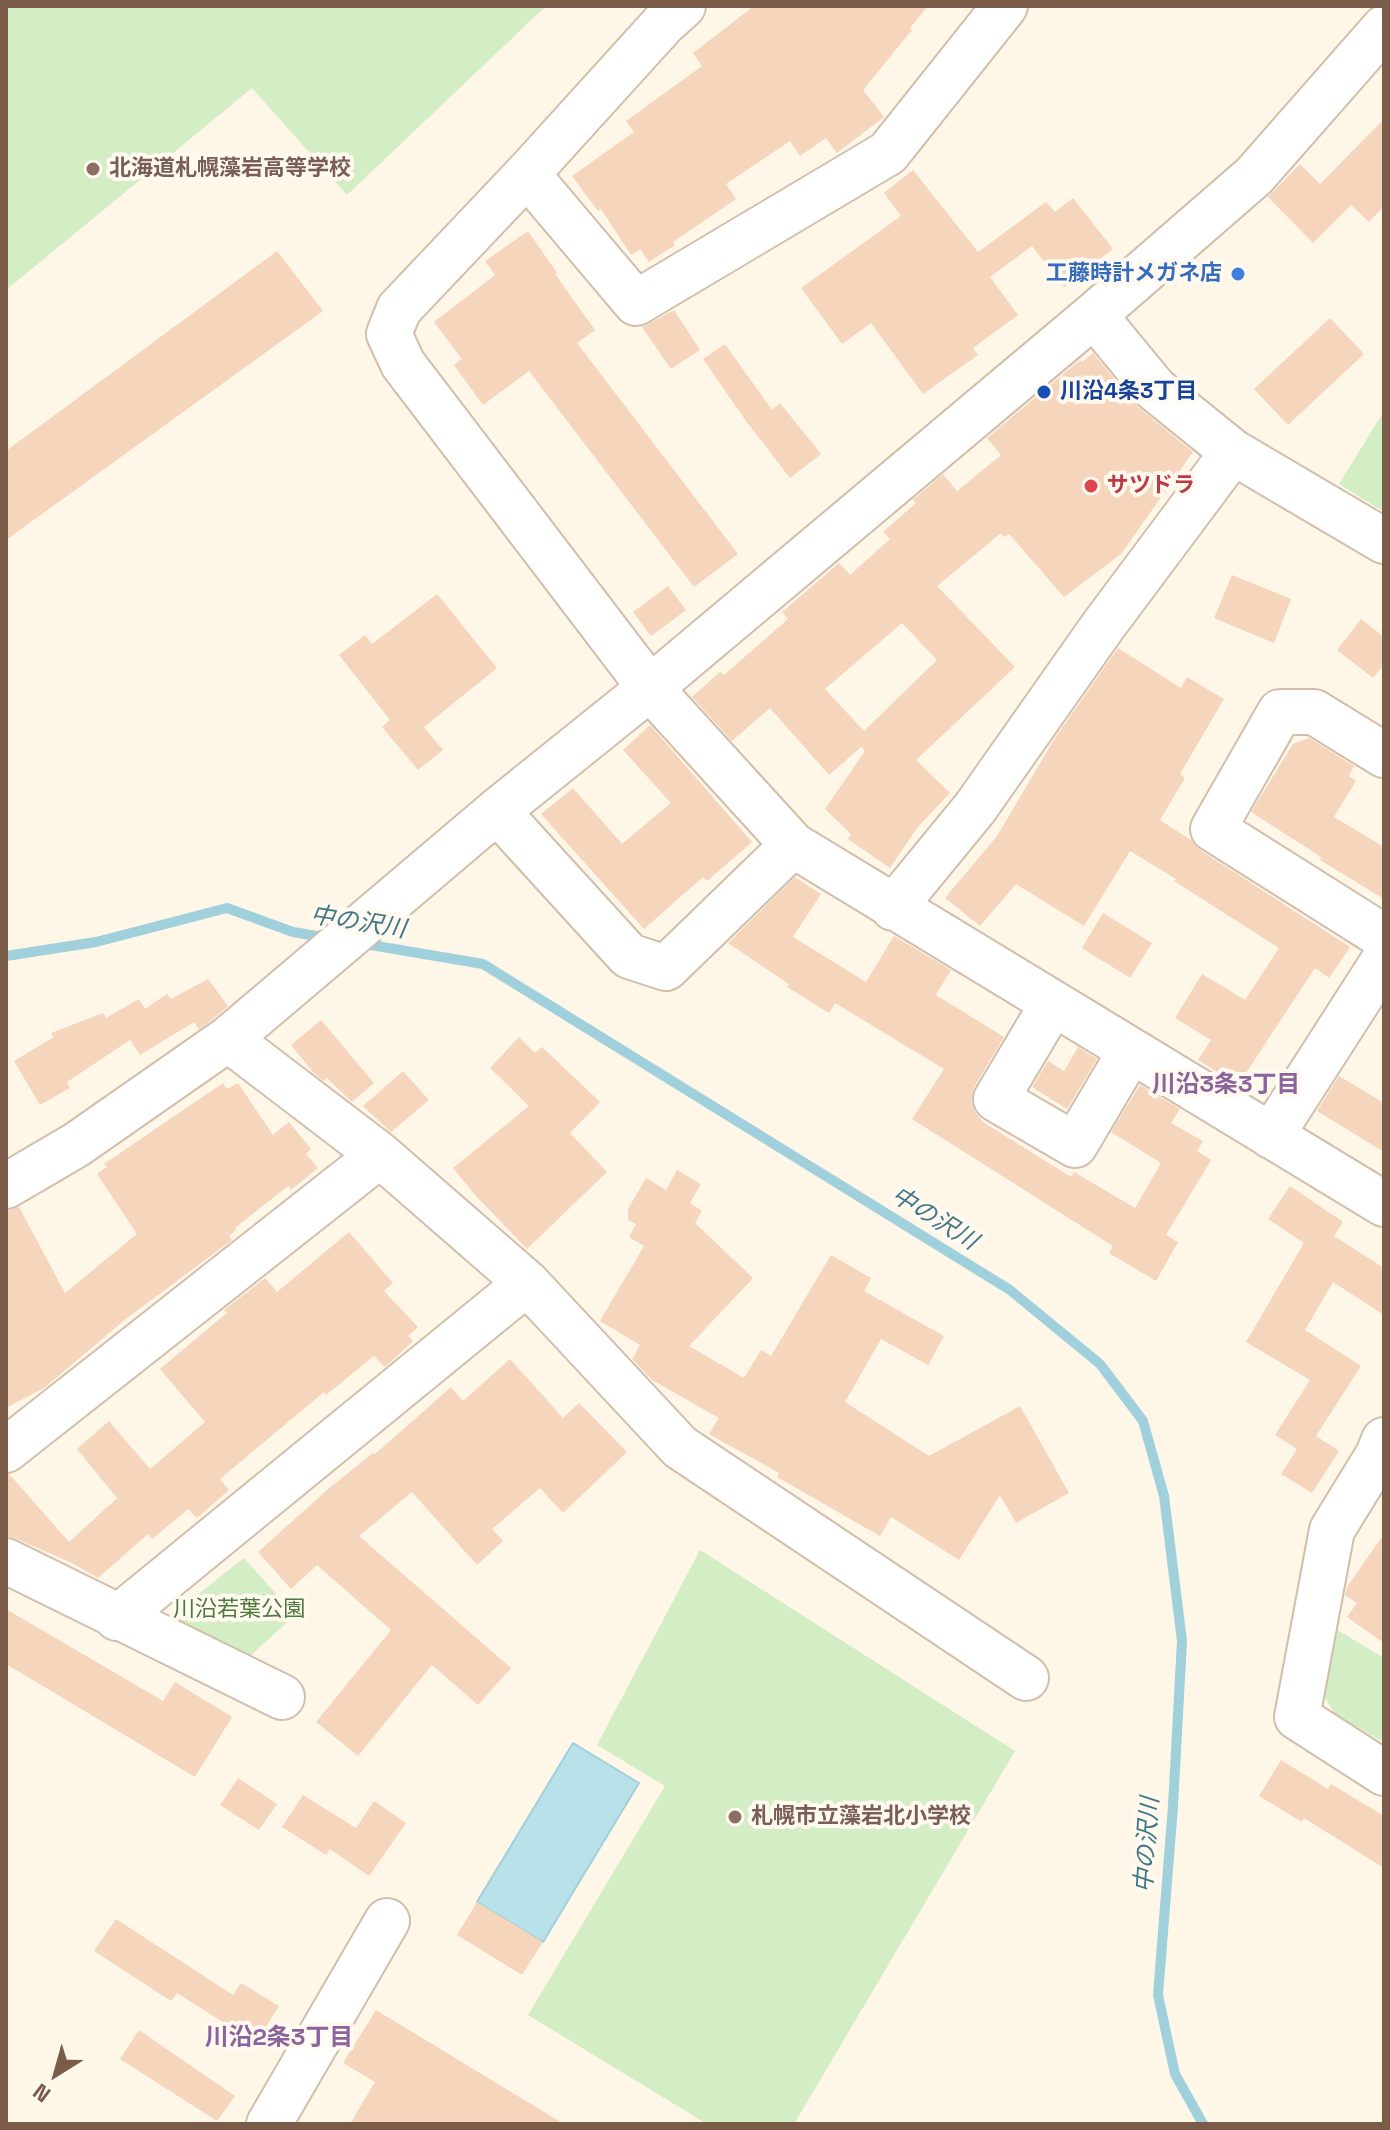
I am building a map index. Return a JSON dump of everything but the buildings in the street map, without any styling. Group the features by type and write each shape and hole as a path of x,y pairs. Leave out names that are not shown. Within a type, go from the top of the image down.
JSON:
{"street":[{"path":"683,6 399,309 389,334 403,364 650,688 793,845 1384,1204"},
{"path":"527,174 636,303 888,153 1005,6"},
{"path":"6,1186 76,1145 228,1039 1094,315 1254,176 1384,28"},
{"path":"1094,315 1155,389 1233,452 1384,541"},
{"path":"893,908 975,808 1103,626 1233,452"},
{"path":"1384,755 1314,712 1280,712 1213,829 1384,937"},
{"path":"497,811 629,956 666,968 793,845"},
{"path":"1271,1136 1384,960"},
{"path":"1052,1005 996,1099 1075,1145 1130,1052"},
{"path":"228,1039 380,1155 527,1283 680,1447 1026,1678"},
{"path":"6,1450 380,1155"},
{"path":"117,1618 527,1283"},
{"path":"1384,1440 1332,1530 1297,1717 1384,1773"},
{"path":"6,1561 282,1697"},
{"path":"269,2124 387,1921"}],"green space":[{"name":"北海道札幌藻岩高等学校","path":"6,6 546,6 347,195 252,88 6,290"},
{"path":"1384,411 1384,512 1339,484"},
{"path":"700,1550 1015,1751 794,2124 707,2124 528,2015 665,1786 597,1745"},
{"name":"川沿若葉公園","path":"244,1558 295,1615 248,1658 171,1616"},
{"path":"1334,1628 1384,1658 1384,1735 1381,1741 1335,1714 1324,1696"}],"water":[{"path":"573,1743 639,1783 543,1942 477,1902"}],"waterway":[{"name":"中の沢川","path":"6,956 96,942 227,908 293,932 328,938"},
{"name":"中の沢川","path":"359,943 483,964 1010,1290 1100,1364 1143,1421 1164,1496 1182,1641 1158,1995 1175,2074 1203,2124"}],"place":[{"name":"北海道札幌藻岩高等学校","path":"93,169"},
{"name":"工藤時計メガネ店","path":"1238,274"},
{"name":"川沿4条3丁目","path":"1044,392"},
{"name":"サツドラ","path":"1091,486"},
{"name":"札幌市立藻岩北小学校","path":"735,1817"}],"district":[{"name":"川沿3条3丁目","path":"1226,1085"},
{"name":"川沿2条3丁目","path":"279,2038"}]}
